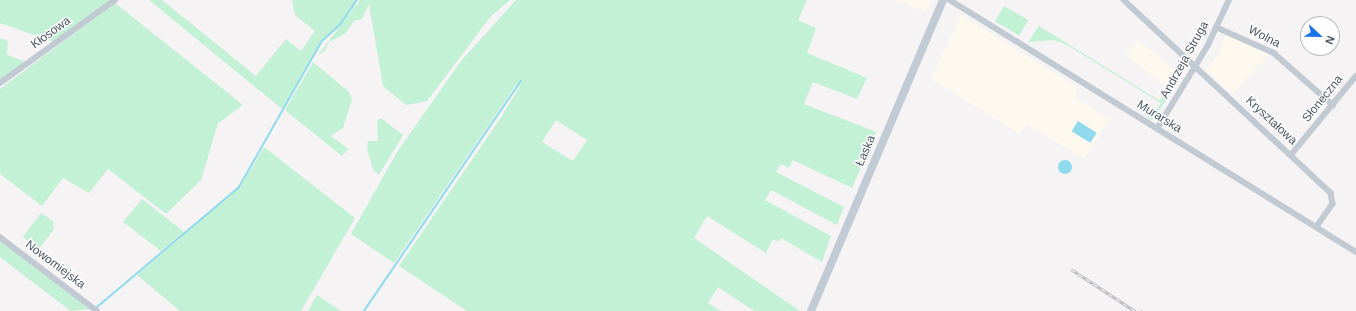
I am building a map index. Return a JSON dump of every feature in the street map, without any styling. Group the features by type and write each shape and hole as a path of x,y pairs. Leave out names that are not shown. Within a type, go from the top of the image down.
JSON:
{"main road":[{"name":"Łaska","path":"811,311 943,0"}],"street":[{"name":"Kłosowa","path":"0,83 115,0"},
{"name":"Murarska","path":"950,0 1356,252"},
{"name":"Kryształowa","path":"1124,0 1332,193 1334,202 1317,227"},
{"name":"Andrzeja Struga","path":"1157,129 1196,66 1229,0"},
{"name":"Wolna","path":"1216,28 1274,53 1333,105"},
{"name":"Słoneczna","path":"1291,155 1356,76"},
{"name":"Nowomiejska","path":"0,237 96,310"}],"shaded area":[{"path":"896,0 931,0 926,12"},
{"path":"961,15 1077,87 1075,97 1109,119 1084,159 1027,124 1020,134 931,79"},
{"path":"1226,33 1271,53 1232,94 1206,70 1218,55"},
{"path":"1138,40 1179,73 1167,88 1126,55"}],"green space":[{"path":"0,0 111,0 54,42 0,23"},
{"path":"149,0 162,0 256,76 286,39 301,51 315,31 295,15 292,0 357,0 340,24 323,38 282,109"},
{"path":"360,0 510,0 491,16 427,101 406,105 383,86 369,4 362,19 354,21 345,34 329,42 325,51 318,55"},
{"path":"516,0 807,0 798,20 816,28 807,53 867,78 857,99 813,82 804,104 876,132 852,188 793,160 789,168 781,164 776,172 844,207 837,225 771,190 765,200 831,236 822,262 781,238 778,242 773,239 766,253 707,216 694,238 800,311 754,311 718,287 708,303 721,311 467,311 399,266 502,116 521,84 518,82 394,263 351,234 397,152 461,61","holes":["556,120 587,140 573,161 542,142"]},
{"path":"115,3 243,105 218,123 201,180 166,214 108,169 89,193 63,178 42,206 0,174 0,89"},
{"path":"1004,6 1028,20 1019,36 995,22"},
{"path":"1039,26 1160,101 1165,93 1169,95 1155,117 1151,120 1143,115 1151,118 1161,103 1067,45 1054,40 1028,42"},
{"path":"0,38 8,41 7,55 26,62 0,82"},
{"path":"313,62 349,92 352,99 343,128 331,136 348,149 342,156 285,110"},
{"path":"381,118 403,135 379,175 373,170 367,149 368,141 378,141 377,121"},
{"path":"264,147 355,218 301,311 180,311 137,275 240,187"},
{"path":"142,199 184,232 161,251 123,222"},
{"path":"41,213 53,221 54,229 39,249 23,237"},
{"path":"0,240 90,309 71,311 39,287 0,257"},
{"path":"317,295 341,311 308,311"}],"water":[{"path":"1078,121 1097,133 1090,143 1072,131"},
{"path":"1062,160 1068,160 1072,164 1072,170 1068,174 1062,174 1058,170 1058,164"}],"waterway":[{"path":"96,308 239,187 322,41 340,25 357,0"},
{"path":"364,311 521,81"}],"railway":[{"path":"1071,269 1135,311"}]}
